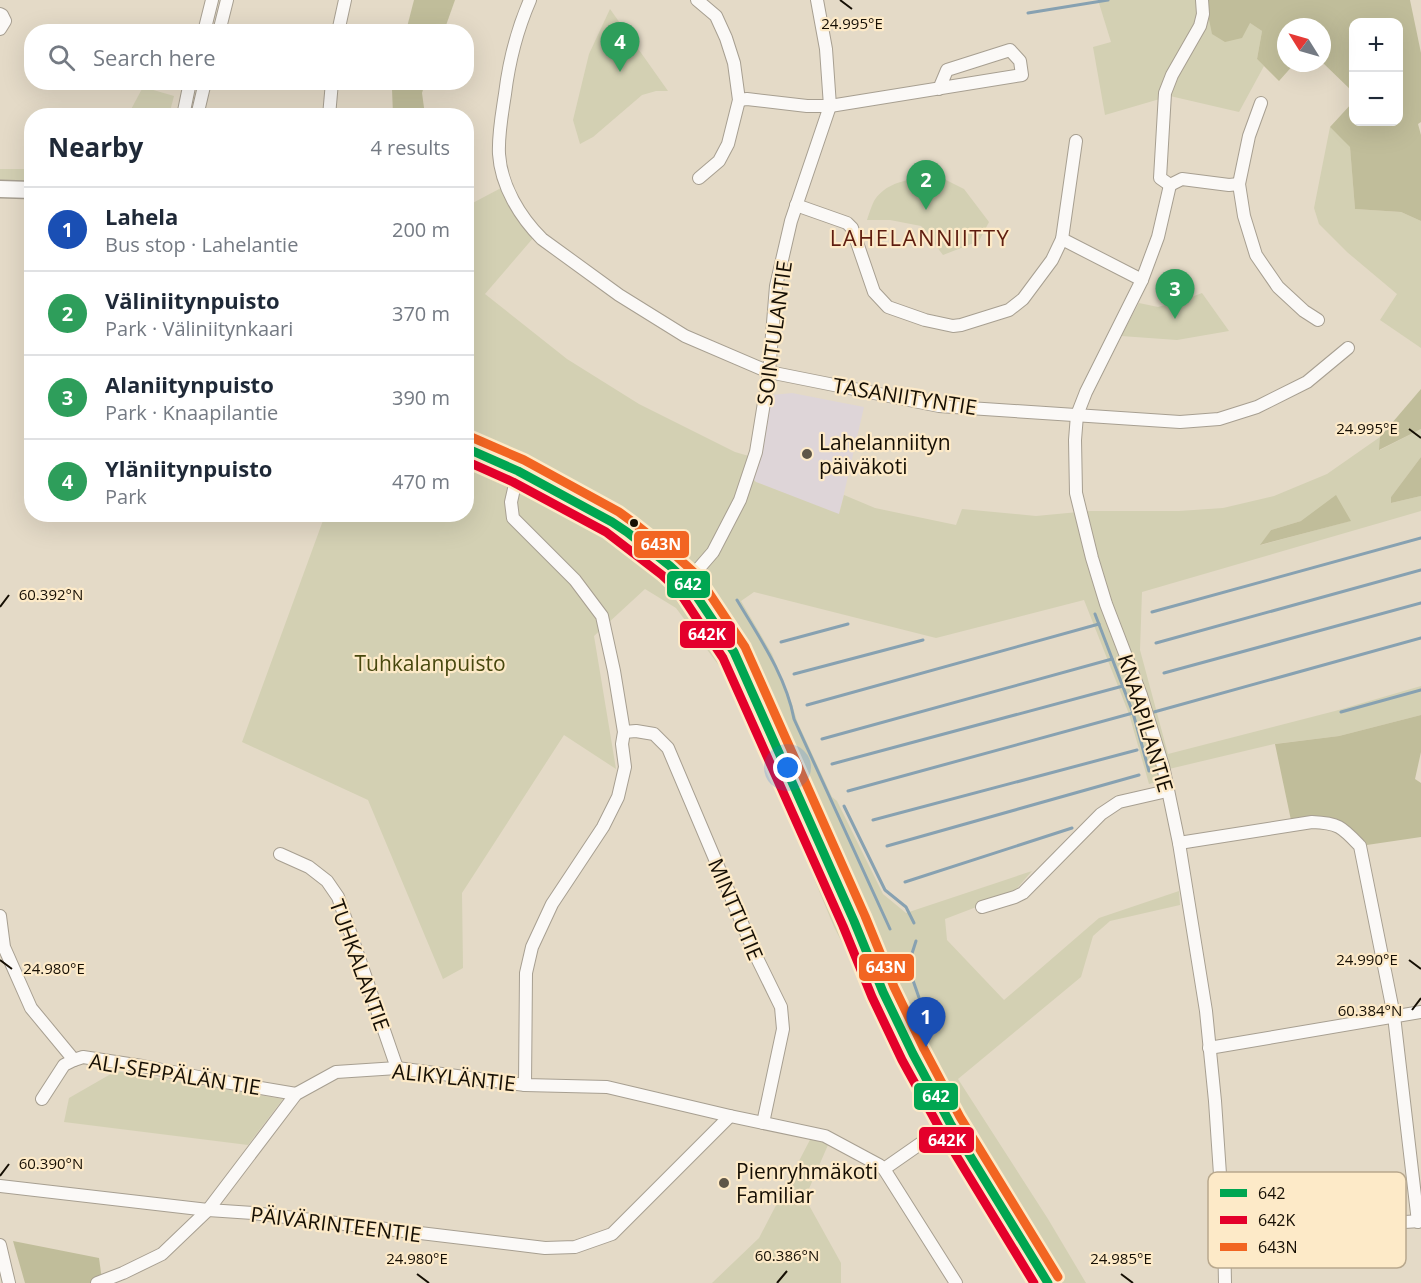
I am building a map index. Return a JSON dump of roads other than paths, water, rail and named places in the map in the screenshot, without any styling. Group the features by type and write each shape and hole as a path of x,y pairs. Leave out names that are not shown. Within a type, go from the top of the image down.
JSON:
{"main road":[{"path":"0,189 24,190"},
{"path":"474,452 518,471 612,522 670,566 687,582 734,652 854,921 883,992 913,1054 950,1123 1048,1283"}],"street":[{"path":"206,24 212,0"},
{"path":"221,24 227,0"},
{"path":"340,24 345,0"},
{"name":"TASANIITYNTIE","path":"530,0 520,24 508,68 499,132 499,155 505,183 512,200 534,231 543,239 619,295 686,336 769,372 939,406 1180,422 1219,419 1257,407 1308,382 1348,348"},
{"path":"697,0 716,16 726,38 734,63 739,100 728,144 719,161 699,178"},
{"name":"SOINTULANTIE","path":"687,582 713,552 740,500 756,452 769,372 776,286 791,220 830,106 826,49 817,0"},
{"path":"1202,0 1203,14 1200,26 1172,75 1165,93 1160,178 1170,185 1182,179 1229,185 1239,184"},
{"path":"0,14 5,21 0,29"},
{"path":"739,100 830,106 939,89 1022,75 1020,61 1010,50 947,70 939,89"},
{"path":"185,108 188,90"},
{"path":"199,108 203,90"},
{"path":"330,108 331,90"},
{"path":"1261,103 1249,136 1239,184 1244,216 1256,255 1278,287 1304,311 1318,320"},
{"path":"796,205 846,223 852,228 874,292 888,307 925,320 953,326 961,325 1009,310 1023,300 1052,260 1062,239 1076,141"},
{"name":"KNAAPILANTIE","path":"1170,185 1158,237 1142,280 1086,392 1077,415 1076,493 1106,604 1141,695 1163,766 1179,843 1206,1011 1220,1172"},
{"path":"1062,239 1142,280"},
{"path":"518,471 511,502 513,518 575,580 602,616 624,732 622,744 625,767 618,797 603,827 552,904 532,947 526,974 525,1085"},
{"name":"MINTTUTIE","path":"624,732 654,734 668,748 756,956 781,1008 783,1029 763,1123"},
{"path":"982,907 1023,893 1101,814 1119,802 1167,791"},
{"path":"1179,843 1312,822 1331,823 1345,829 1360,846 1394,1016 1420,1222"},
{"name":"TUHKALANTIE","path":"280,854 309,867 327,881 338,897 397,1068"},
{"name":"ALI-SEPPÄLÄN TIE","path":"0,916 4,947 32,1008 74,1059 83,1057 133,1064 219,1082 296,1094"},
{"path":"1209,1048 1421,1012"},
{"path":"42,1100 64,1065 74,1059"},
{"name":"ALIKYLÄNTIE","path":"96,1283 162,1254 208,1210 296,1094 336,1072 397,1068 525,1085 607,1087 825,1136 884,1169 956,1283"},
{"name":"PÄIVÄRINTEENTIE","path":"0,1186 545,1248 574,1247 612,1234 730,1116"},
{"path":"884,1169 950,1123"},
{"path":"0,1246 9,1283"},
{"name":"KNAAPILANTIE","path":"1225,1268 1225,1283"}],"waterway":[{"path":"1028,13 1108,0"},
{"path":"1152,612 1421,538"},
{"path":"1156,643 1421,570"},
{"path":"737,600 763,643 785,687 794,719 890,929"},
{"path":"1164,673 1421,603"},
{"path":"1095,614 1133,713 1149,771"},
{"path":"781,642 848,624"},
{"path":"807,705 1099,624"},
{"path":"1154,712 1421,638"},
{"path":"794,674 923,640"},
{"path":"822,739 1112,659"},
{"path":"832,764 1123,686"},
{"path":"1341,712 1421,690"},
{"path":"848,791 1133,713"},
{"path":"873,820 1137,750"},
{"path":"887,846 1139,775"},
{"path":"844,806 885,890 906,907 914,923"},
{"path":"905,882 1072,828"},
{"path":"916,941 908,966 924,1012"}],"place":[{"name":"Yläniitynpuisto","path":"620,72"},
{"name":"Väliniitynpuisto","path":"926,210"},
{"name":"Alaniitynpuisto","path":"1175,319"},
{"name":"Lahelanniityn päiväkoti","path":"807,454"},
{"name":"Lahela","path":"926,1047"},
{"name":"Pienryhmäkoti Familiar","path":"724,1183"}],"district":[{"name":"LAHELANNIITTY","path":"920,237"}],"park label":[{"name":"Tuhkalanpuisto","path":"430,663"}]}
